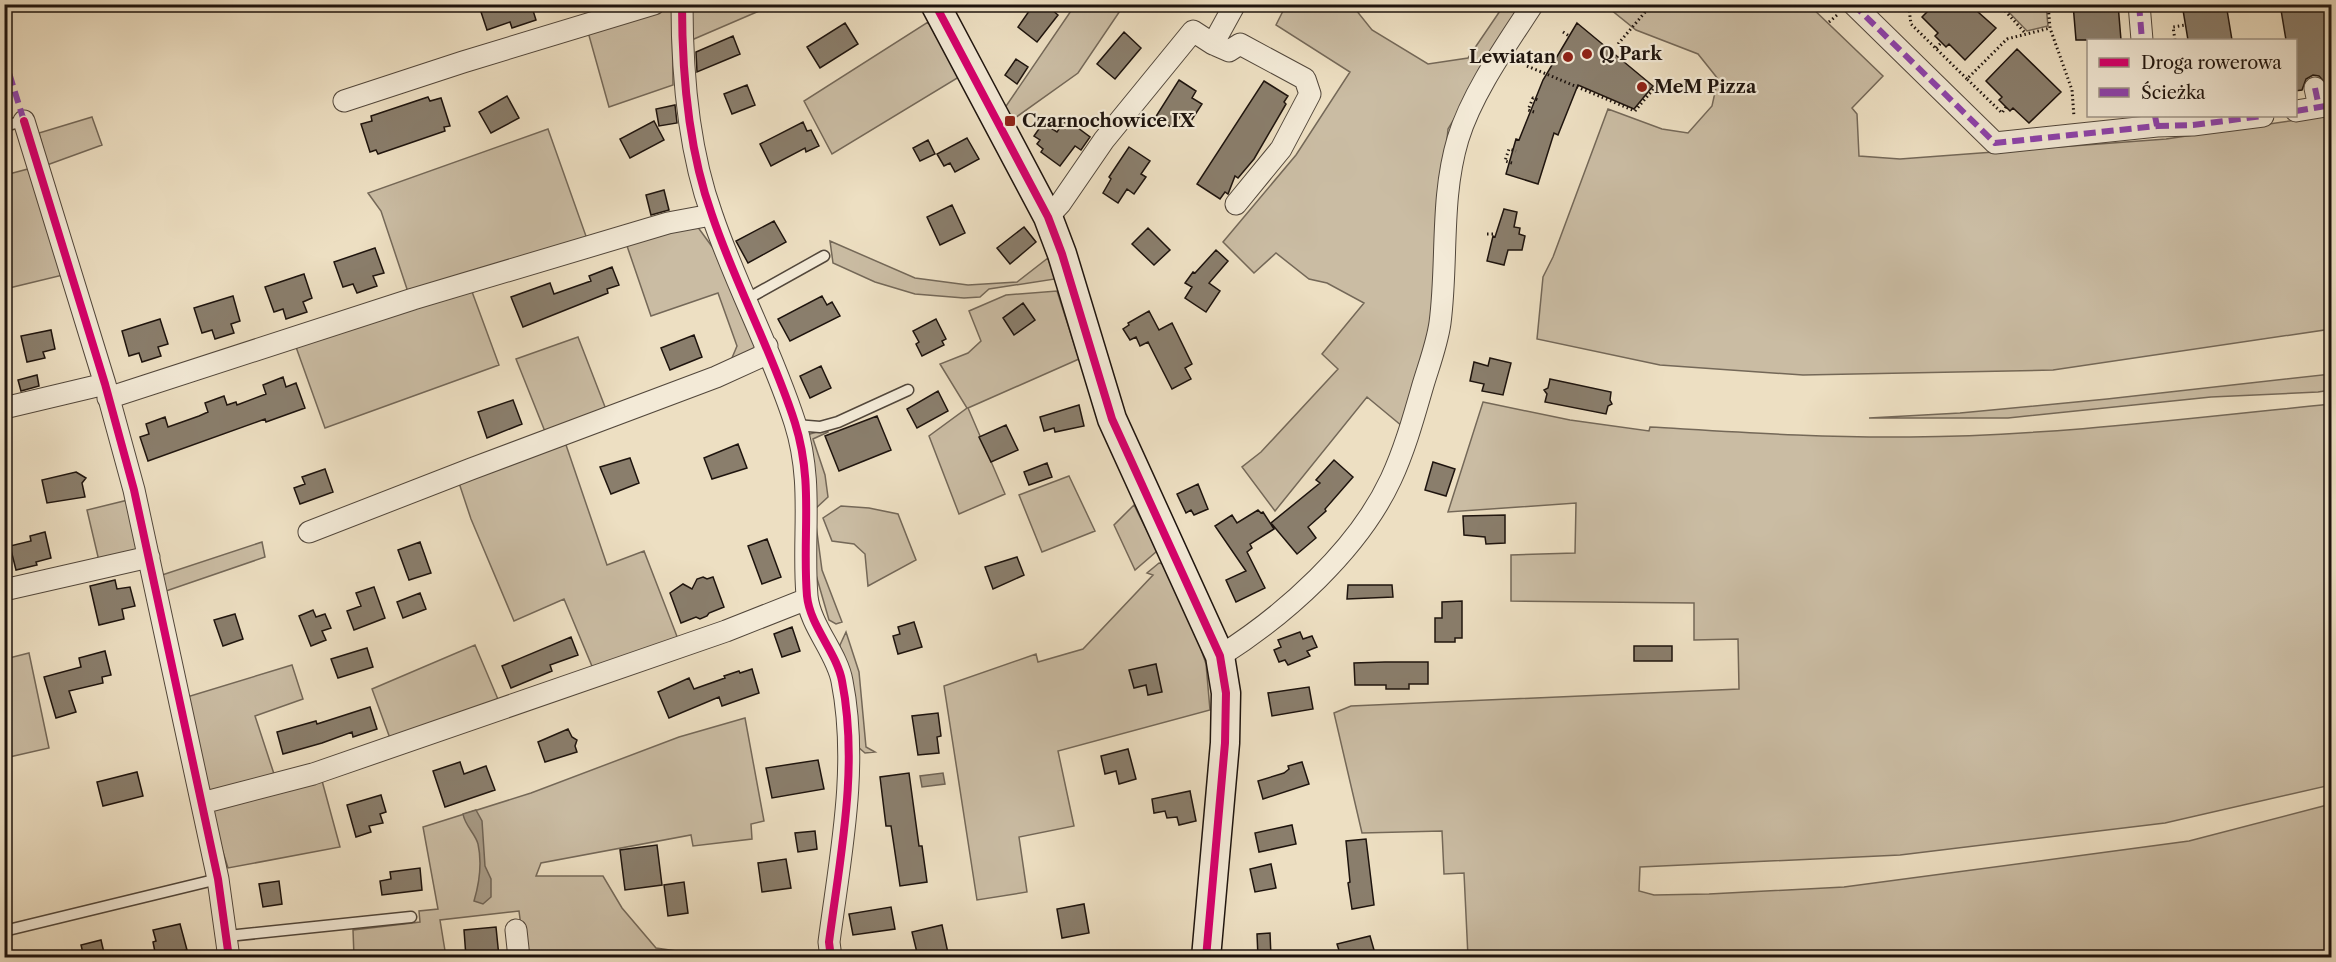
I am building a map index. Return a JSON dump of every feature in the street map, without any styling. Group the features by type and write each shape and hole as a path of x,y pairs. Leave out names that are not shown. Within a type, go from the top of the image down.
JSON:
{"street":[{"path":"344,101 654,4"},
{"path":"682,4 682,41 695,150 711,214 767,346 796,425 807,476 807,599 842,679 850,747 844,825 829,942 831,957"},
{"path":"935,4 1048,217 1062,254 1112,419 1220,656 1226,693 1225,743 1206,957"},
{"path":"1213,44 1235,4"},
{"path":"1220,656 1239,644 1306,590 1356,536 1391,480 1411,427 1440,325 1444,229 1449,178 1459,138 1485,83 1533,4"},
{"path":"1854,4 1995,143 2075,134 2156,121 2193,125 2255,117"},
{"path":"2139,4 2142,39"},
{"path":"1048,217 1060,204 1104,140 1192,31 1228,51 1240,44 1305,79 1310,94 1281,149 1236,204"},
{"path":"2297,110 2322,100"},
{"path":"14,124 106,391 134,490 218,879 228,936 229,957"},
{"path":"4,408 106,391 668,223 711,214"},
{"path":"309,532 716,377 762,356 767,346"},
{"path":"4,590 149,556"},
{"path":"202,803 313,774 726,631 807,599"},
{"path":"516,930 519,957"}],"lane":[{"path":"747,299 824,256"},
{"path":"796,425 820,427 838,422 908,390"},
{"path":"4,931 218,879"},
{"path":"228,936 411,917"}],"path":[{"path":"1618,44 1652,4"},
{"path":"1892,4 1895,8 1909,9 1914,4"},
{"path":"1999,4 2027,34"},
{"path":"2048,4 2050,28 2072,90 2075,134"},
{"path":"1909,9 1911,24 2002,113 2006,107"},
{"path":"2175,39 2173,27 2186,25"},
{"path":"1967,79 2007,39 2050,28"},
{"path":"1563,32 1569,36"},
{"path":"1936,48 1941,43"},
{"path":"1527,66 1635,111 1660,81"},
{"path":"1538,71 1541,66"},
{"path":"1534,111 1529,107 1531,101 1538,102"},
{"path":"1513,162 1506,158 1509,149 1515,153"},
{"path":"1486,234 1496,234"}],"shaded area":[{"path":"689,5 773,5 687,42"},
{"path":"1075,5 1124,5 1078,73 1008,123 1002,112"},
{"path":"1286,5 1352,5 1372,30 1428,64 1468,58 1504,5 1524,5 1448,129 1428,348 1402,426 1367,397 1275,511 1242,467 1261,452 1338,369 1322,354 1364,303 1327,283 1309,279 1276,253 1254,273 1223,242 1296,155 1350,72 1276,25"},
{"path":"1605,5 1809,5 1883,76 1852,108 1857,114 1859,156 1900,159 2166,139 2331,115 2331,329 2053,370 1803,375 1660,365 1537,339 1543,277 1553,257 1608,109 1662,129 1688,133 1712,106 1718,79 1698,54 1636,30"},
{"path":"2002,5 2046,5 2048,26 2027,31"},
{"path":"672,7 673,85 609,107 588,32"},
{"path":"928,22 959,77 832,154 804,101"},
{"path":"92,117 102,145 47,165 39,133"},
{"path":"548,129 587,239 409,295 381,211 368,193"},
{"path":"28,169 63,275 5,289 5,175"},
{"path":"697,226 713,248 755,344 755,350 729,365 737,346 718,293 651,316 626,243"},
{"path":"830,241 915,278 968,285 1017,282 1048,258 1055,279 989,289 980,297 915,294 875,282 833,263"},
{"path":"471,289 499,365 325,428 296,347"},
{"path":"1057,291 1079,359 968,408 1005,494 959,514 929,436 967,408 940,364 968,353 981,341 969,311 1006,295"},
{"path":"578,337 607,412 546,434 516,359"},
{"path":"2331,374 2331,390 2318,392 2211,397 2008,418 1869,418 1960,413 2107,399"},
{"path":"1483,402 1570,420 1649,431 1650,427 1877,437 1963,436 2068,430 2331,404 2331,785 2165,823 1900,855 1640,867 1639,891 1654,895 1709,894 1844,887 2189,841 2331,804 2331,957 1468,957 1464,873 1444,874 1442,831 1362,833 1334,713 1351,706 1739,689 1738,639 1694,640 1694,603 1511,601 1511,555 1575,553 1576,503 1448,512"},
{"path":"827,429 828,432 813,439 825,475 828,497 814,510 822,570 842,622 836,624 829,620 816,575 807,440 810,434"},
{"path":"565,442 607,565 644,551 678,639 594,671 564,599 514,621 471,519 459,483"},
{"path":"1069,476 1095,531 1042,552 1019,495"},
{"path":"128,500 139,551 99,561 87,510"},
{"path":"1134,505 1157,551 1135,570 1114,525"},
{"path":"841,506 869,508 898,514 916,560 868,586 865,554 854,544 832,541 823,518"},
{"path":"262,542 265,557 166,591 162,575"},
{"path":"1159,563 1163,564 1195,631 1206,664 1210,710 1058,751 1074,826 1019,837 1027,892 977,900 944,686 1036,654 1038,662 1083,649 1153,575 1147,573"},
{"path":"846,632 859,672 866,747 875,752 865,753 857,746 839,653"},
{"path":"475,645 500,704 391,741 372,689"},
{"path":"29,653 49,748 5,758 5,659"},
{"path":"292,665 303,699 255,716 275,777 212,792 207,787 187,697"},
{"path":"745,718 764,821 751,824 752,839 693,846 691,835 541,863 536,876 603,876 622,908 656,948 718,957 525,957 519,911 440,920 446,957 354,957 353,930 420,922 419,911 438,909 423,827 531,793 679,737"},
{"path":"943,773 945,784 922,787 920,776"},
{"path":"321,777 340,847 228,868 210,811"},
{"path":"476,810 482,821 485,866 491,879 491,897 483,904 474,901 479,873 478,844 463,814"}],"building":[{"path":"493,4 531,4 536,20 512,28 510,22 487,30 480,9"},
{"path":"1034,4 1045,4 1058,15 1037,42 1018,27"},
{"path":"1935,4 1969,4 1996,28 1965,60 1949,44 1946,47 1935,36 1938,33 1922,17"},
{"path":"2073,4 2118,4 2121,39 2076,40"},
{"path":"2182,4 2226,4 2232,39 2188,39"},
{"path":"2280,4 2324,4 2331,42 2331,85 2328,86 2319,76 2313,75 2306,79 2302,90 2297,91 2297,39 2286,39"},
{"path":"845,23 858,44 820,68 807,47"},
{"path":"1577,23 1653,86 1634,109 1578,85 1558,135 1554,133 1538,184 1506,174 1516,139 1519,140 1543,80"},
{"path":"1124,32 1141,48 1115,79 1097,64"},
{"path":"733,36 740,54 697,72 696,52"},
{"path":"2017,49 2061,92 2029,123 2013,108 2010,111 1999,100 2002,97 1986,81"},
{"path":"1016,59 1028,67 1017,84 1005,75"},
{"path":"1179,80 1196,91 1192,98 1202,104 1191,121 1181,115 1173,128 1155,118"},
{"path":"1264,81 1288,96 1284,102 1286,104 1254,159 1238,178 1235,176 1228,194 1225,192 1220,199 1197,184"},
{"path":"747,85 755,105 732,114 724,94"},
{"path":"507,96 519,118 491,133 479,112"},
{"path":"428,97 430,101 441,98 450,126 444,127 445,131 378,154 376,150 370,152 361,124 372,121 371,116"},
{"path":"675,105 677,123 659,126 656,109"},
{"path":"1066,119 1090,137 1081,150 1075,146 1060,166 1041,152 1043,149 1037,144 1040,140 1034,136 1043,123 1057,132"},
{"path":"654,121 664,140 630,158 620,139"},
{"path":"803,122 807,131 811,130 819,146 806,152 805,148 771,166 760,144"},
{"path":"967,138 979,159 955,172 950,163 944,166 937,154"},
{"path":"928,140 935,154 920,161 913,148"},
{"path":"1129,147 1150,161 1141,174 1146,177 1134,194 1127,189 1118,203 1103,193 1111,179 1109,177"},
{"path":"664,190 669,210 651,215 646,195"},
{"path":"952,205 965,233 940,245 927,217"},
{"path":"1504,209 1517,212 1514,227 1520,228 1519,234 1525,236 1522,250 1508,250 1504,265 1487,261 1493,236 1495,237"},
{"path":"774,221 786,242 748,263 736,241"},
{"path":"1024,227 1036,242 1010,264 997,248"},
{"path":"1148,228 1170,250 1154,265 1132,244"},
{"path":"375,248 384,273 373,276 377,286 357,293 353,284 343,287 334,262"},
{"path":"1216,250 1228,261 1209,283 1220,291 1206,312 1185,298 1192,287 1185,283"},
{"path":"612,267 619,285 607,289 608,293 523,327 511,297 550,283 554,294 591,281 589,276"},
{"path":"304,274 312,298 303,302 307,312 286,319 283,309 274,312 265,287"},
{"path":"233,296 240,321 231,324 234,333 215,339 212,330 202,333 194,308"},
{"path":"822,296 827,305 832,302 840,316 790,341 778,319"},
{"path":"1023,303 1035,320 1014,335 1003,318"},
{"path":"1149,311 1159,330 1172,323 1192,364 1185,368 1191,379 1172,389 1148,342 1140,346 1136,337 1130,340 1123,329 1129,325 1128,323"},
{"path":"160,319 168,344 158,347 161,356 142,362 139,353 129,356 122,331"},
{"path":"936,319 946,339 942,341 944,345 922,356 916,344 919,342 913,331"},
{"path":"51,330 55,349 43,352 45,358 27,362 21,336"},
{"path":"694,335 702,357 670,370 661,348"},
{"path":"1490,358 1511,363 1503,395 1482,391 1484,384 1470,381 1474,362 1488,366"},
{"path":"821,366 831,388 810,398 800,376"},
{"path":"37,375 39,386 21,391 18,380"},
{"path":"283,377 286,387 296,383 305,408 266,422 265,419 148,461 140,437 149,434 146,424 165,417 168,427 199,416 208,412 205,403 224,396 227,405 236,402 237,405 266,394 263,385"},
{"path":"1550,379 1611,392 1612,404 1608,406 1606,414 1545,402 1547,394 1544,390 1548,388"},
{"path":"938,391 948,411 917,428 907,409"},
{"path":"513,400 522,424 487,438 478,412"},
{"path":"1079,405 1084,426 1055,432 1054,428 1044,431 1040,417"},
{"path":"877,416 891,450 839,471 825,436"},
{"path":"1006,425 1018,450 991,462 979,437"},
{"path":"738,444 747,468 712,479 704,458"},
{"path":"630,458 639,483 611,494 600,467"},
{"path":"1334,460 1353,477 1325,509 1326,511 1308,527 1316,538 1297,554 1271,523 1320,483 1316,480"},
{"path":"1433,462 1455,469 1446,496 1425,490"},
{"path":"1047,463 1052,477 1029,485 1024,472"},
{"path":"325,469 333,492 300,504 294,488 305,484 302,477"},
{"path":"76,472 86,478 82,483 85,497 47,503 42,480"},
{"path":"1198,484 1208,509 1194,515 1191,510 1186,513 1177,494"},
{"path":"1258,510 1263,512 1274,529 1250,544 1252,548 1247,552 1265,588 1236,602 1226,580 1246,571 1215,526 1232,515 1237,523"},
{"path":"1505,515 1505,543 1486,544 1485,537 1464,535 1463,516"},
{"path":"45,532 51,558 36,562 37,565 16,570 10,546 31,541 30,536"},
{"path":"767,539 781,577 762,584 748,546"},
{"path":"420,542 431,573 409,580 398,550"},
{"path":"1017,557 1024,575 993,589 985,567"},
{"path":"703,577 707,579 713,577 724,607 700,619 696,617 681,623 670,593 683,584 692,589 697,579"},
{"path":"115,580 117,589 130,587 135,606 122,609 124,619 99,625 90,586"},
{"path":"1348,585 1392,585 1393,597 1347,599"},
{"path":"374,587 385,618 354,630 347,611 361,606 356,593"},
{"path":"420,593 426,609 403,618 397,602"},
{"path":"1462,601 1462,638 1455,638 1455,642 1435,642 1435,618 1442,618 1442,602"},
{"path":"313,610 316,617 325,614 331,628 322,631 326,640 311,646 299,616"},
{"path":"235,614 243,639 223,646 214,620"},
{"path":"914,622 922,647 898,654 893,636 900,634 898,627"},
{"path":"792,627 800,651 782,657 774,634"},
{"path":"1300,632 1303,639 1312,636 1317,647 1307,651 1310,656 1288,665 1285,660 1279,662 1274,650 1281,647 1278,640"},
{"path":"571,637 578,655 550,665 552,671 511,688 502,666"},
{"path":"1634,646 1672,646 1672,661 1634,661"},
{"path":"367,648 373,667 338,678 331,659"},
{"path":"105,651 111,675 102,677 103,683 69,691 76,712 56,718 44,677 81,667 79,658"},
{"path":"1428,662 1428,684 1409,684 1409,689 1386,689 1386,685 1355,685 1354,663"},
{"path":"1156,664 1162,692 1148,695 1146,685 1134,688 1129,670"},
{"path":"752,669 759,693 722,706 719,697 669,718 658,692 689,678 694,689 725,678 724,676"},
{"path":"1309,687 1313,709 1272,716 1268,693"},
{"path":"370,707 377,729 353,737 352,732 283,754 277,732 316,721 317,724"},
{"path":"938,713 941,736 937,737 939,753 918,755 912,716"},
{"path":"568,729 572,737 577,740 575,746 577,752 545,762 538,742"},
{"path":"1128,749 1136,779 1119,784 1116,771 1105,774 1101,756"},
{"path":"818,760 824,789 772,798 766,768"},
{"path":"460,762 464,774 486,766 495,790 445,807 433,771"},
{"path":"1302,762 1309,784 1263,799 1258,781 1284,773 1289,769 1288,766"},
{"path":"137,772 143,796 103,806 97,782"},
{"path":"909,773 919,846 922,846 927,882 900,886 891,826 886,826 880,777"},
{"path":"1190,791 1196,821 1179,825 1177,817 1167,818 1165,811 1154,813 1152,799"},
{"path":"381,795 386,812 380,814 383,823 369,826 371,832 356,837 347,805"},
{"path":"1292,825 1296,844 1259,852 1255,833"},
{"path":"815,831 817,849 798,852 795,833"},
{"path":"1366,839 1374,905 1352,909 1346,841"},
{"path":"657,845 662,885 625,890 620,850"},
{"path":"786,859 791,888 762,892 758,863"},
{"path":"1271,864 1276,888 1255,892 1250,869"},
{"path":"420,868 422,890 382,895 380,881 391,879 390,872"},
{"path":"279,881 282,904 263,907 259,884"},
{"path":"684,882 688,913 668,916 664,885"},
{"path":"1084,904 1089,933 1062,938 1057,909"},
{"path":"891,907 895,929 853,935 849,914"},
{"path":"180,924 187,950 156,957 153,930"},
{"path":"942,925 948,953 918,957 912,932"},
{"path":"496,927 499,957 466,957 464,930"},
{"path":"1270,933 1271,957 1258,957 1257,934"},
{"path":"1370,936 1376,957 1341,957 1337,944"},
{"path":"101,940 105,957 84,957 81,945"}],"marked path":[{"path":"1853,4 1995,143 2157,126 2155,117"},
{"path":"2139,4 2142,39"},
{"path":"4,57 24,121"},
{"path":"2315,88 2319,107"},
{"path":"2297,111 2332,105"},
{"path":"2157,126 2193,125 2255,117"}],"cycle path":[{"path":"682,4 685,84 697,164 722,241 776,370 795,423 801,445 806,488 807,596 813,618 839,671 847,713 849,746 846,812 829,942 831,958"},
{"path":"935,4 1048,217 1062,254 1112,419 1220,656 1226,693 1225,743 1206,958"},
{"path":"24,121 105,384 134,490 218,879 229,958"}],"place":[{"name":"Q Park","path":"1587,54"},
{"name":"Lewiatan","path":"1568,57"},
{"name":"MeM Pizza","path":"1642,87"},
{"name":"Czarnochowice IX","path":"1010,121"}]}
